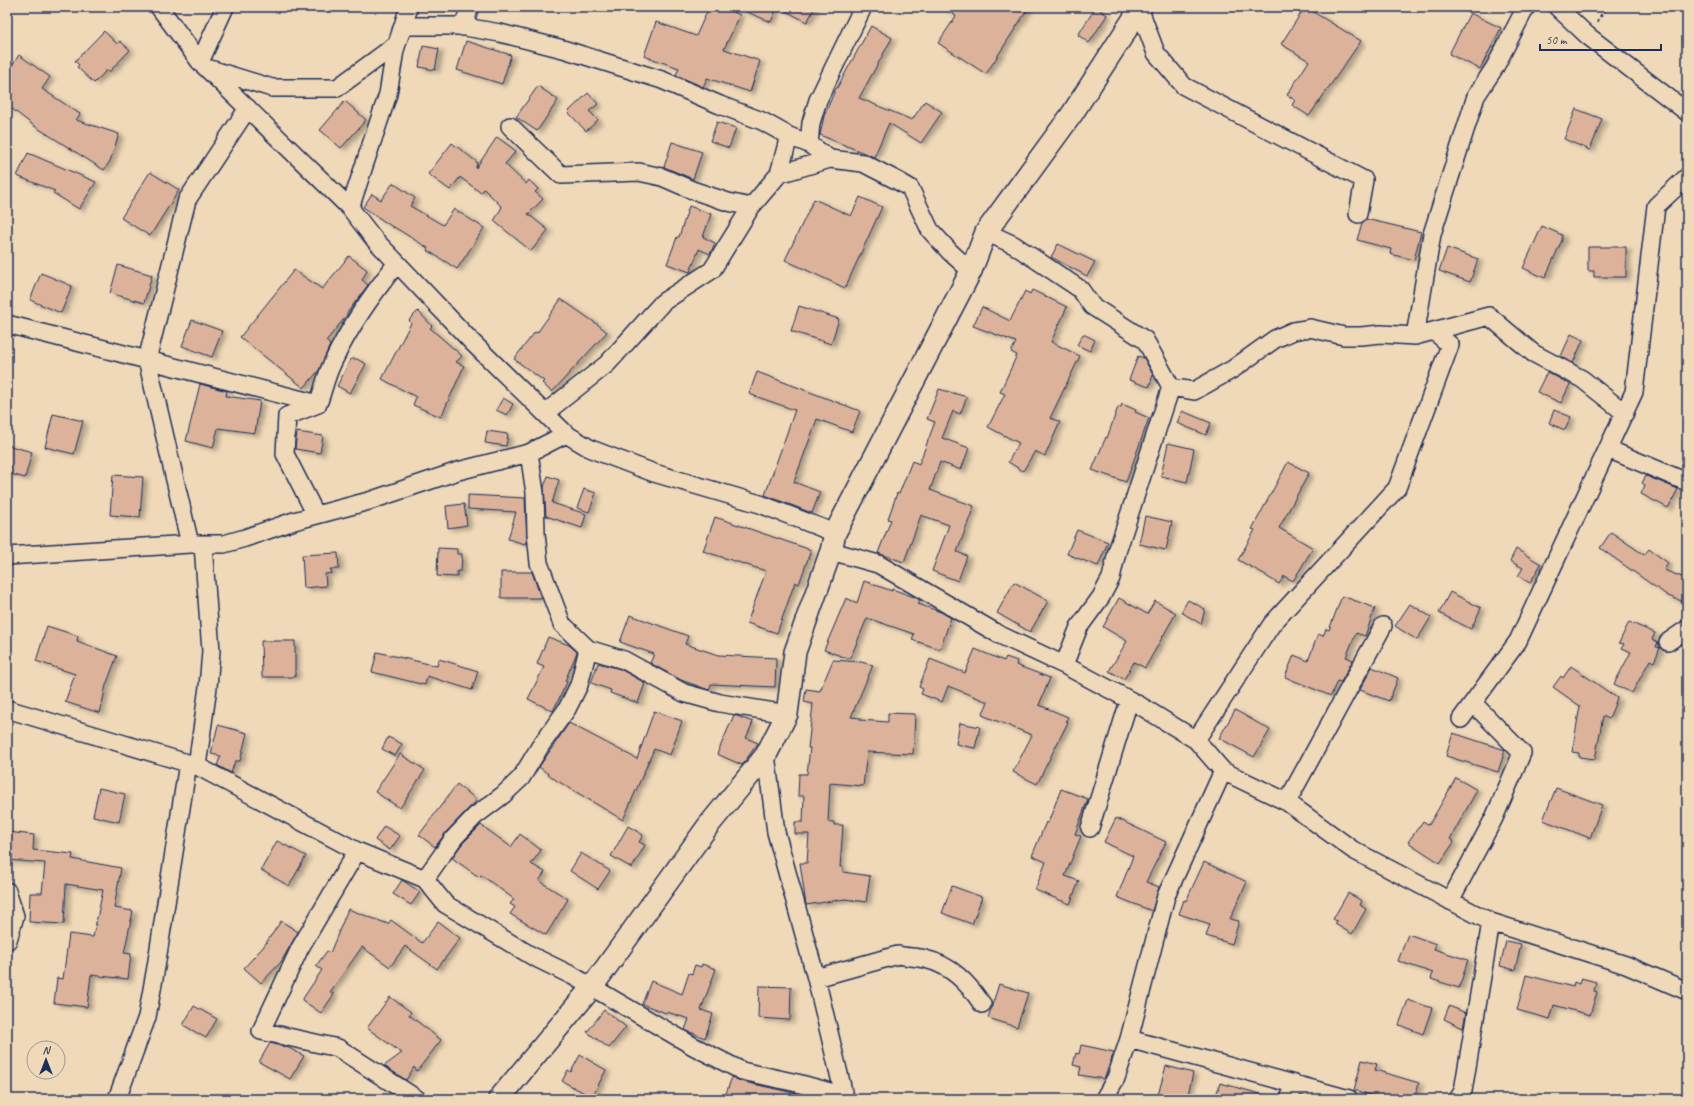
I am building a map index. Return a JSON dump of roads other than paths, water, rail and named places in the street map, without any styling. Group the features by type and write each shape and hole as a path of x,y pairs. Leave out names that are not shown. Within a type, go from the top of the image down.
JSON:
{"street":[{"path":"159,7 203,65 350,208 374,239 472,342 566,434 591,449 654,473 760,504 878,564 1000,634 1064,665 1139,705 1196,740 1223,771 1287,802 1353,850 1491,922 1626,964 1687,991"},
{"path":"203,65 225,7"},
{"path":"350,208 388,94 399,38 409,7"},
{"path":"463,27 470,7"},
{"path":"809,144 811,123 818,100 863,7"},
{"path":"1415,336 1432,234 1476,96 1495,67 1526,7"},
{"path":"1557,7 1588,36 1687,112"},
{"path":"1140,8 1156,53 1184,86 1364,180 1358,214"},
{"path":"499,1099 592,987 708,826 766,755 787,714 795,652 833,542 972,271 986,232 1072,114 1140,8"},
{"path":"203,65 272,88 337,88 399,38 408,26 463,27 500,33 563,49 662,80 720,106 762,121 789,136 809,144 830,160"},
{"path":"117,1099 146,1017 192,764 208,687 211,651 196,544 147,360 188,200 248,108"},
{"path":"510,126 561,175 639,172 662,177 692,190 728,202 751,207"},
{"path":"545,413 607,364 663,302 712,270 751,207 779,174 789,136"},
{"path":"779,174 830,160 863,164 910,188 930,230 950,252 972,271"},
{"path":"1461,719 1518,641 1634,392 1656,206 1687,177"},
{"path":"986,232 1014,245 1080,289 1092,306 1146,340 1171,387 1117,552 1111,578 1101,597 1079,627 1064,665"},
{"path":"316,515 285,454 287,416 318,404 332,364 353,325 371,295 397,263"},
{"path":"1171,387 1194,391 1233,369 1275,339 1293,331 1310,328 1344,336 1381,334 1415,336 1489,316 1533,353 1582,379 1625,413"},
{"path":"7,324 318,404"},
{"path":"1196,740 1272,624 1397,488 1450,345 1434,331"},
{"path":"7,556 196,544 224,544 294,521 369,501 458,471 529,453 566,434"},
{"path":"1608,449 1687,482"},
{"path":"529,453 535,493 536,533 539,563 562,624 588,649 624,660 684,693 720,703 787,714"},
{"path":"1287,802 1382,626"},
{"path":"1668,642 1687,629"},
{"path":"425,879 454,838 474,816 503,795 521,778 541,745 567,709 579,685 588,649"},
{"path":"1090,828 1129,701"},
{"path":"1450,901 1494,818 1522,753 1473,703"},
{"path":"7,709 192,764 357,851 425,879 445,904 532,956 592,987 693,1046 742,1071 798,1083 845,1097"},
{"path":"766,755 776,832 816,978 845,1097"},
{"path":"1104,1099 1116,1078 1129,1039 1166,896 1223,771"},
{"path":"357,851 300,948 261,1031 338,1048 418,1099"},
{"path":"7,891 15,916 7,940"},
{"path":"1458,1099 1463,1091 1491,922"},
{"path":"816,978 898,955 908,958 926,959 952,970 963,979 982,1004"},
{"path":"1129,1039 1292,1092 1349,1099"}]}
